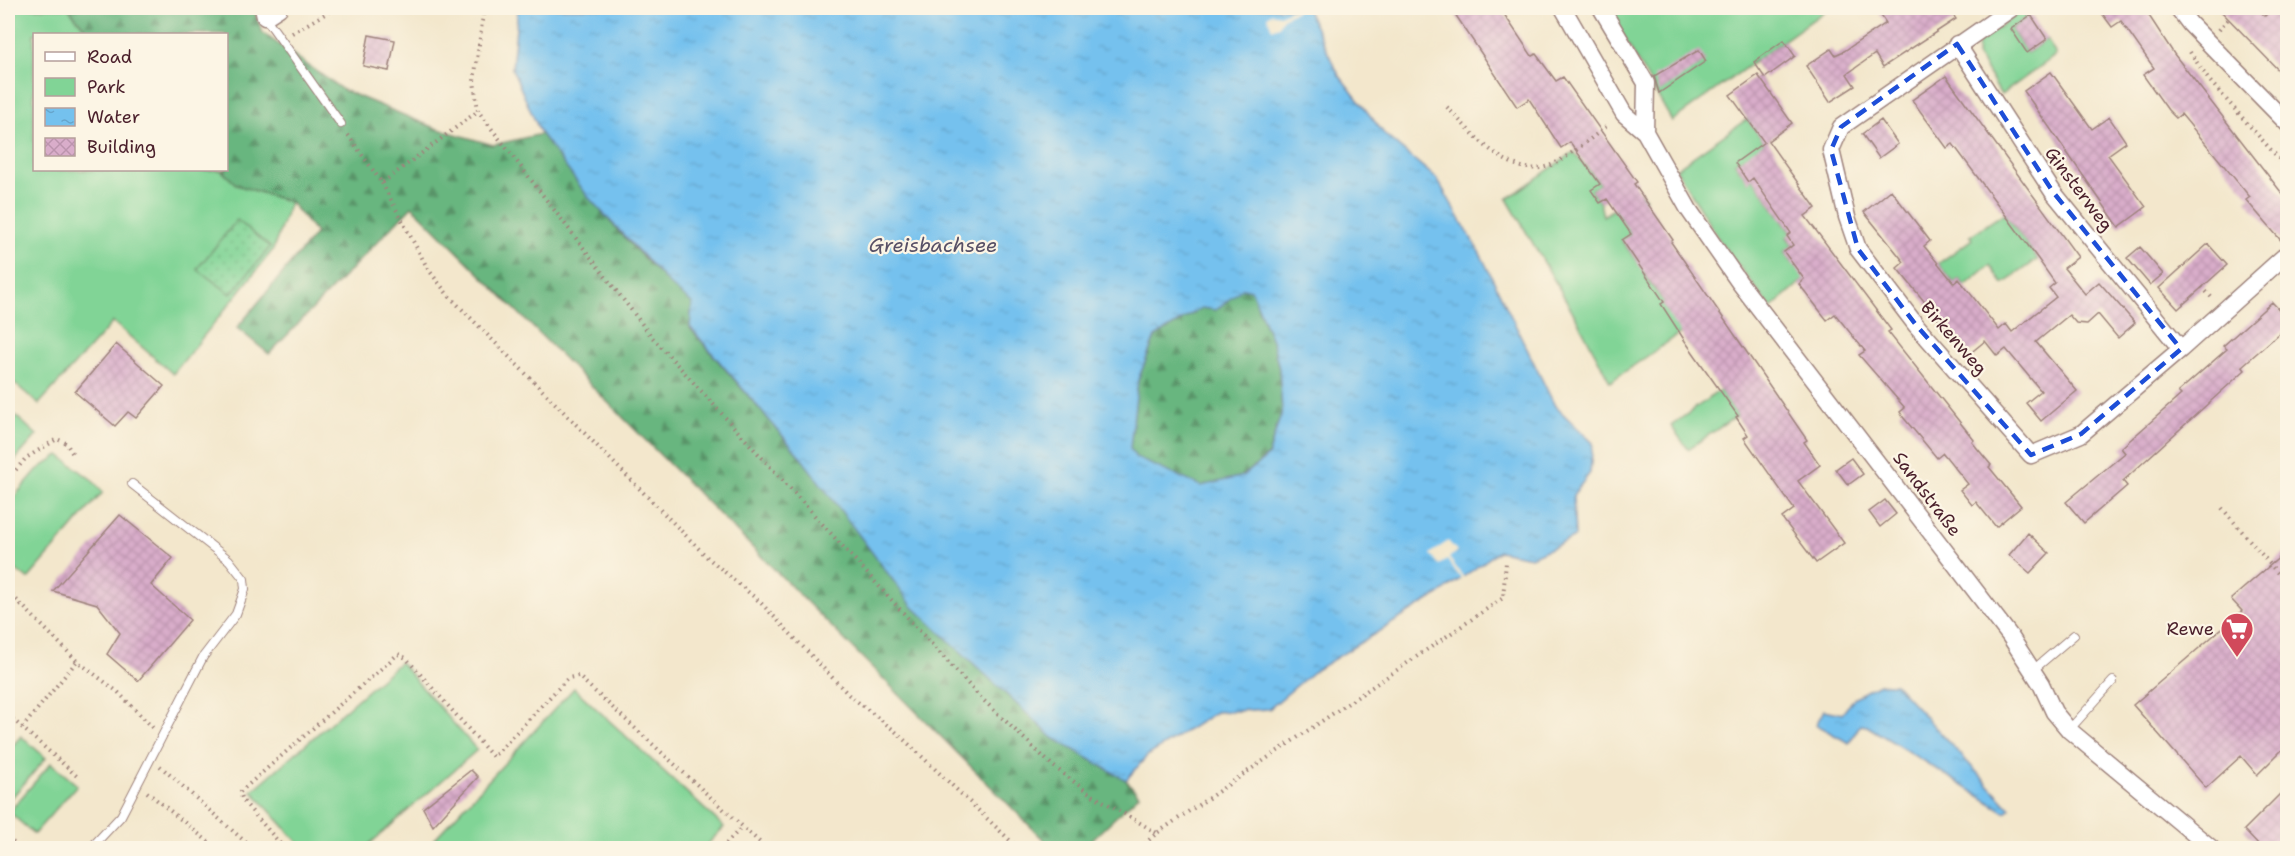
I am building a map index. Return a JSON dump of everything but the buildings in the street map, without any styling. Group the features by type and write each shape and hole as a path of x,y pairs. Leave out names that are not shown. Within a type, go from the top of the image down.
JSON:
{"street":[{"name":"Sandstraße","path":"1563,8 1624,114 1645,132 1689,210 1739,282 1851,426 2033,670 2054,712 2069,730 2211,849"},
{"path":"1601,8 1646,82 1645,132"},
{"name":"Birkenweg","path":"2012,8 1957,44 1841,127 1831,150 1847,218 1858,249 1916,325 2031,455 2081,434 2181,349 2288,253"},
{"path":"2178,8 2190,24 2288,124"},
{"name":"Ginsterweg","path":"1957,44 2053,192 2181,349"}],"lane":[{"path":"269,11 281,39 340,124"},
{"path":"91,849 121,816 203,657 236,614 245,589 244,579 229,560 132,484"},
{"path":"2033,670 2074,635"},
{"path":"2069,730 2113,681"}],"path":[{"path":"281,39 335,8"},
{"path":"484,8 474,81 478,111 652,337 978,695 1053,766 1089,793 1157,833"},
{"path":"2184,43 2208,79 2288,169"},
{"path":"1447,107 1483,144 1505,159 1536,170 1553,164 1624,114"},
{"path":"382,183 478,111"},
{"path":"340,124 382,183 429,269 448,295 707,557 760,602 849,696 895,731 1018,849"},
{"path":"8,479 26,458 57,439 66,443 74,456"},
{"path":"2223,508 2281,577"},
{"path":"1140,849 1157,833 1503,598 1506,562"},
{"path":"8,591 77,661 118,692 162,736"},
{"path":"8,609 21,605"},
{"path":"285,849 243,801 240,792 398,654 406,658 493,757 568,678 578,676 766,849"},
{"path":"22,728 77,661"},
{"path":"8,715 79,778"},
{"path":"150,758 252,849"},
{"path":"137,784 216,849"},
{"path":"722,849 742,827"},
{"path":"8,838 19,849"}],"highlighted area":[{"path":"1957,44 2053,192 2181,349 2081,434 2031,455 1916,325 1858,249 1831,150 1841,127"}],"green space":[{"path":"8,8 68,8 89,33 33,33 33,171 222,171 237,185 290,202 273,250 173,374 113,322 39,404 8,378"},
{"path":"68,8 253,8 263,33 343,90 435,128 493,145 541,134 593,201 631,244 650,265 692,303 690,328 799,455 1053,738 1126,780 1139,795 1083,848 1052,848 412,206 269,354 237,328 316,233 290,202 237,185 222,171 228,171 228,33 89,33"},
{"path":"1607,8 1829,8 1672,121"},
{"path":"2026,8 2031,15 2011,29 2027,53 2047,39 2056,55 2001,95 1977,55 1978,42"},
{"path":"1747,119 1765,143 1735,163 1748,181 1752,178 1756,182 1791,233 1787,237 1793,245 1784,252 1797,269 1808,276 1771,308 1721,243 1676,169"},
{"path":"1574,152 1600,184 1591,190 1600,203 1603,216 1640,192 1646,199 1621,218 1631,234 1622,241 1639,264 1661,261 1644,274 1664,302 1701,319 1610,382 1577,319 1507,199"},
{"path":"2004,213 2038,259 2003,284 1990,265 1965,286 1959,279 1954,283 1938,264 1972,239 1970,236"},
{"path":"237,220 270,247 231,294 197,269"},
{"path":"1243,287 1251,290 1273,343 1279,369 1282,411 1268,455 1243,476 1201,487 1136,458 1130,448 1138,380 1155,337 1201,308 1216,310"},
{"path":"1720,390 1738,415 1688,449 1671,426"},
{"path":"8,409 37,435 8,468"},
{"path":"59,455 91,479 103,492 28,579 8,564 8,504 37,470"},
{"path":"400,662 477,750 365,848 303,848 252,791"},
{"path":"574,688 724,827 704,848 426,848"},
{"path":"21,736 46,758 8,802 8,751"},
{"path":"51,763 77,785 34,834 9,812"}],"water":[{"name":"Greisbachsee","path":"518,8 1306,8 1339,75 1385,135 1437,179 1482,257 1555,406 1593,443 1590,473 1573,495 1575,537 1531,557 1499,551 1441,593 1313,672 1269,709 1216,712 1147,756 1126,780 1053,738 913,607 799,455 690,327 692,303 671,286 589,198 541,134 512,69","holes":["1243,288 1251,290 1273,343 1279,369 1282,411 1268,456 1243,476 1201,486 1136,458 1130,448 1138,380 1155,337 1201,308 1216,310"]},
{"path":"1879,684 1895,684 2010,808 2005,812 1867,726 1860,725 1849,743 1816,725 1824,710 1842,714 1855,697"}],"pier":[{"path":"1295,8 1302,8 1283,18 1279,26 1272,29 1267,16 1272,13 1280,15"},
{"path":"1448,541 1457,551 1449,558 1465,579 1463,581 1447,560 1439,565 1430,554"}],"place":[{"name":"Rewe","path":"2237,658"}]}
